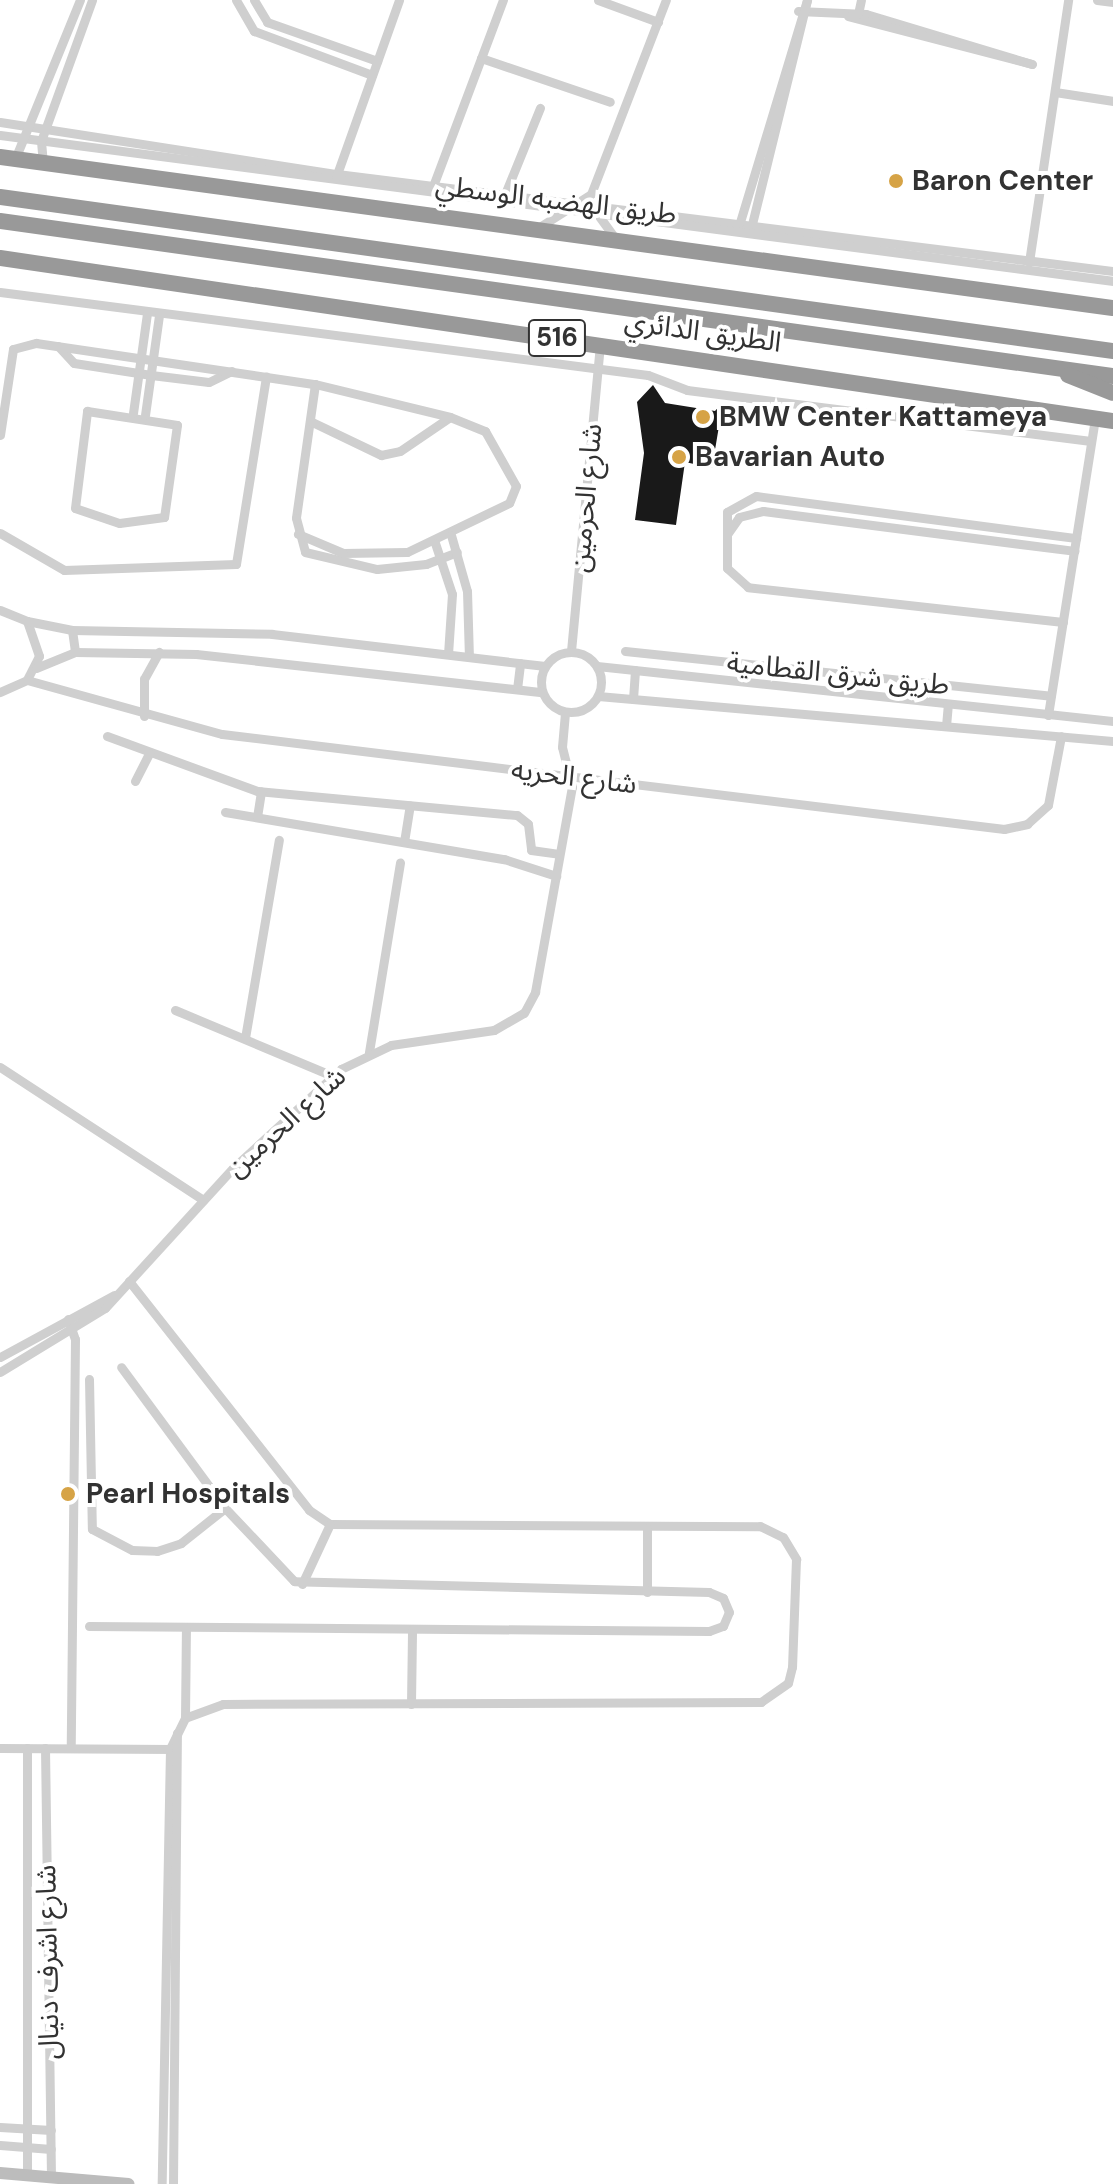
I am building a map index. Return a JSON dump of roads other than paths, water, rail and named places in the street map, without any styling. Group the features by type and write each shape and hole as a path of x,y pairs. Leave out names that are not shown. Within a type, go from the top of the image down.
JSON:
{"highway":[{"path":"7,158 1113,308"},
{"name":"الطريق الدائري","path":"0,197 1113,351"},
{"name":"الطريق الدائري","path":"0,221 1113,376"},
{"name":"الطريق الدائري","path":"0,258 1113,421"},
{"name":"516","path":"1052,367 1113,393"}],"main road":[{"path":"0,2173 129,2184"}],"street":[{"path":"7,158 29,140 80,0"},
{"path":"43,164 41,141 92,0"},
{"path":"236,0 254,31 372,75"},
{"path":"254,0 267,22 377,61"},
{"path":"335,179 399,0"},
{"path":"433,186 503,0"},
{"path":"598,0 658,22"},
{"path":"517,229 571,213 589,200 666,0"},
{"path":"740,222 798,11 807,0 809,15 752,224"},
{"path":"853,15 861,0"},
{"path":"1028,264 1068,0"},
{"path":"1097,0 1113,2"},
{"path":"809,15 853,15 1032,64 853,15"},
{"path":"481,58 610,102"},
{"path":"781,72 793,75"},
{"path":"1055,92 1113,101"},
{"path":"505,194 540,108"},
{"name":"طريق الهضبه الوسطي","path":"0,122 335,179 589,200 1028,264 1113,281"},
{"path":"764,134 776,137"},
{"name":"طريق الهضبه الوسطي","path":"0,135 571,213 1113,271"},
{"path":"589,200 597,216 624,244"},
{"path":"0,292 159,316 648,375 687,390 1091,441"},
{"path":"133,413 147,314"},
{"path":"145,415 159,316"},
{"name":"شارع الحرمين","path":"571,651 600,344"},
{"path":"58,346 74,363 151,375 209,382 232,371"},
{"path":"0,435 13,349 58,346 315,384 450,417 485,431 517,489 509,503 435,543 362,555 298,534"},
{"path":"0,533 64,570 236,564 266,376"},
{"path":"315,384 298,534 313,558 361,568 442,560 457,552"},
{"path":"94,409 133,413 178,427 166,514 131,524 82,514 73,499 82,416 94,409"},
{"path":"310,421 381,455 400,451 450,417"},
{"path":"1048,715 1095,419"},
{"path":"1063,622 748,587 727,568 727,536 735,502 778,499 1076,538"},
{"path":"776,512 778,499"},
{"path":"727,536 744,515 776,512 1074,551"},
{"path":"896,527 898,514"},
{"path":"999,541 1000,528"},
{"path":"451,535 469,603 469,657"},
{"path":"435,543 452,594 448,654"},
{"path":"361,568 362,555"},
{"path":"1,609 27,621 72,630 235,631 545,666 571,651 597,666 1113,721"},
{"path":"2,693 27,680 36,668 39,643 27,621"},
{"path":"72,630 75,652"},
{"name":"طريق شرق القطامية","path":"625,651 1051,696"},
{"path":"36,668 75,652 159,652 542,692 565,712 584,709 598,696 1113,741"},
{"path":"144,716 144,679 159,652"},
{"path":"517,689 520,663"},
{"path":"542,692 545,666"},
{"path":"597,666 598,696"},
{"path":"633,699 635,670"},
{"name":"شارع الحريه","path":"27,680 144,716 222,734 1012,829 1033,821 1052,799 1061,736"},
{"path":"946,726 948,704"},
{"name":"شارع الحرمين","path":"0,1372 74,1330 114,1295 203,1200 333,1076 369,1052 494,1030 524,1013 535,992 571,778 562,747 565,712"},
{"path":"107,736 261,791 517,815 528,824 531,850 559,854"},
{"path":"135,781 149,753"},
{"path":"257,817 261,791"},
{"path":"404,842 410,805"},
{"path":"225,812 504,859 556,876"},
{"path":"245,1038 279,840"},
{"path":"369,1052 400,863"},
{"path":"175,1010 333,1076"},
{"path":"0,1067 203,1200"},
{"path":"129,1281 309,1510 330,1524 647,1528 760,1526 791,1547 792,1667 776,1695 746,1704 223,1704 185,1718 177,1729 174,1749 162,2184"},
{"name":"شارع الحرمين","path":"0,1357 114,1295"},
{"path":"68,1319 74,1330 75,1465 71,1748"},
{"path":"55,1327 61,1338 73,1348"},
{"path":"89,1626 709,1631 728,1619 728,1604 717,1594 302,1584 279,1570 225,1508 121,1367"},
{"path":"89,1379 90,1526 132,1550 169,1548 225,1508"},
{"path":"75,1465 88,1465"},
{"path":"75,1481 88,1482"},
{"path":"302,1584 330,1524"},
{"path":"647,1528 647,1592"},
{"path":"185,1718 186,1627"},
{"path":"411,1704 412,1630"},
{"path":"0,1748 174,1749"},
{"name":"شارع اشرف دنيال","path":"27,1748 27,2175"},
{"name":"شارع اشرف دنيال","path":"45,1748 51,2176"},
{"path":"173,2184 174,1749"},
{"path":"0,2127 51,2130"},
{"path":"0,2145 51,2149"}],"place":[{"name":"Baron Center","path":"896,181"},
{"name":"BMW Center Kattameya","path":"703,417"},
{"name":"Bavarian Auto","path":"679,457"},
{"name":"Pearl Hospitals","path":"68,1494"}]}
